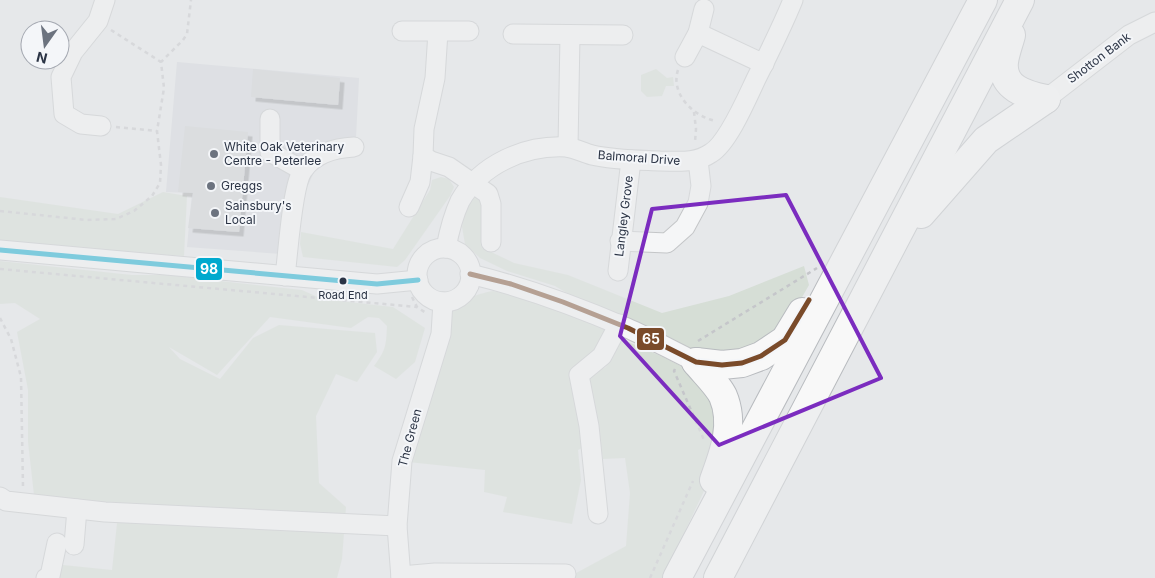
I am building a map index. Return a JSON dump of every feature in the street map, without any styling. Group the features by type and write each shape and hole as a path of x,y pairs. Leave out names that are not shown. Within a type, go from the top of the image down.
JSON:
{"highway":[{"path":"677,578 983,0"},
{"path":"1020,0 1004,63 1007,79 1015,88 1027,95 1046,99"},
{"path":"718,578 1020,0"},
{"path":"885,258 950,179 986,140 1046,99"},
{"path":"696,362 722,365 742,363 761,356 785,340 818,286 869,217"},
{"path":"672,578 691,530 714,482 726,448 728,416 722,394 696,362"}],"street":[{"path":"101,126 81,124 64,114 61,77 73,52 98,21 105,0"},
{"name":"Balmoral Drive","path":"446,248 451,225 460,202 472,183 494,165 515,154 568,147 593,155 631,160 693,161 713,152 737,119 793,0"},
{"path":"685,57 698,33 704,9"},
{"name":"Shotton Bank","path":"1046,99 1129,35 1155,22"},
{"path":"402,31 469,31"},
{"path":"409,208 420,182 424,130 435,78 438,32"},
{"path":"698,33 764,64"},
{"path":"513,34 623,35"},
{"path":"568,147 570,35"},
{"path":"270,119 270,152 302,170"},
{"path":"285,276 295,189 302,170 320,155 339,148 354,147"},
{"path":"423,156 431,161 449,166 488,194 491,204 491,242"},
{"name":"Langley Grove","path":"618,271 620,241 631,160"},
{"path":"620,241 667,243 685,227 698,203 701,186 693,161"},
{"path":"446,248 464,257 469,265 470,274 469,283 465,291 452,301 443,302 434,300 422,291 418,280 418,267 422,259 432,250 446,248"},
{"path":"0,250 377,284 418,280"},
{"path":"470,274 511,284 563,302 619,324 696,362"},
{"name":"The Green","path":"401,577 397,526 402,461 441,334 443,302"},
{"path":"598,514 589,426 579,374 602,356 619,324"},
{"path":"7,501 105,512 397,526"},
{"path":"46,578 50,576 65,544 78,509"},
{"path":"401,577 436,573 566,574"}],"path":[{"path":"160,62 187,34 191,0"},
{"path":"0,211 87,220 116,219 134,211 152,196 160,183 157,131 164,88 160,62 98,21"},
{"path":"685,57 677,72 676,84 679,93 694,112 707,119 724,122 737,119"},
{"path":"693,161 696,129 694,112"},
{"path":"101,126 157,131"},
{"path":"0,269 417,307"},
{"path":"0,318 11,339 21,377 7,501"}],"highlighted area":[{"path":"786,195 881,378 719,445 620,336 652,209"}],"shaded area":[{"path":"177,62 359,78 355,157 337,156 314,172 300,203 295,255 187,247 192,193 166,192"},
{"path":"656,69 667,78 673,77 674,86 666,86 662,96 647,97 641,91 641,75"},
{"path":"441,177 449,179 454,187 450,196 405,260 397,267 303,257 300,244 301,232 393,249 430,190 432,180"},
{"path":"163,192 187,196 184,256 31,246 0,242 0,197 118,214"},
{"path":"473,197 484,203 487,250 514,263 568,275 662,313 729,296 804,266 809,285 781,334 746,354 699,356 582,302 555,286 507,271 480,258 465,244 462,227 464,210"},
{"path":"0,261 132,275 167,275 302,290 322,299 393,307 425,328 415,362 396,379 374,366 385,348 387,326 379,318 368,317 351,328 270,317 217,375 169,347 180,359 220,379 253,338 279,325 375,333 377,352 357,382 336,374 316,416 319,483 346,507 342,559 337,578 59,578 63,565 112,570 118,514 35,504 28,442 28,390 17,332 40,319 15,303 0,304"},
{"path":"493,291 536,303 606,330 595,355 573,369 586,446 578,450 581,480 572,524 503,512 507,497 484,492 485,470 408,462 448,317 456,307 467,299"},
{"path":"617,337 694,373 719,407 711,476 663,578 567,578 626,546 630,493 625,458 603,459 589,375 606,367"}],"building":[{"path":"253,69 340,78 338,105 251,97"},
{"path":"185,126 248,132 239,232 188,228 193,193 178,192"}],"transit line":[{"name":"98","path":"0,250 377,284 418,280"},
{"name":"65","path":"470,274 511,284 563,302 628,328 696,362 722,365 742,363 761,356 785,340 809,300"}],"place":[{"name":"White Oak Veterinary Centre - Peterlee","path":"214,154"},
{"name":"Greggs","path":"211,186"},
{"name":"Sainsbury's Local","path":"215,213"},
{"name":"Road End","path":"343,281"}]}
